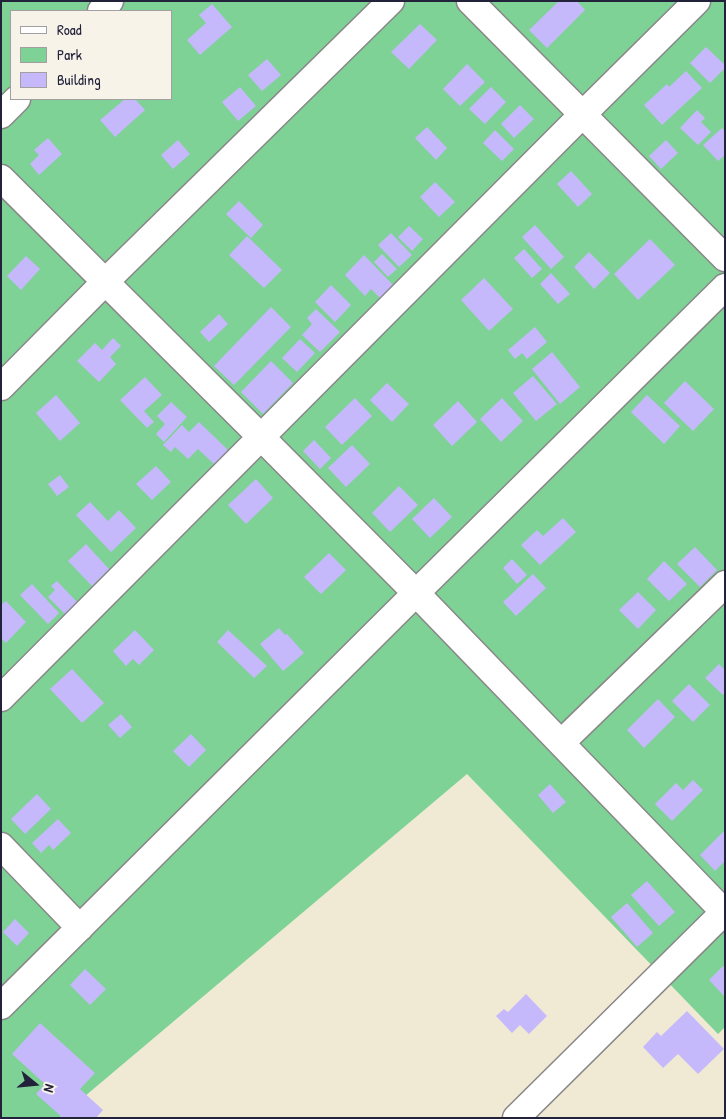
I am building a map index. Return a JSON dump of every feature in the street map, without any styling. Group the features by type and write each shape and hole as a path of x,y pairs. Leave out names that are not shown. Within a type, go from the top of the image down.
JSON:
{"street":[{"path":"101,10 110,1"},
{"path":"1,387 391,1"},
{"path":"470,1 725,258"},
{"path":"1,698 697,1"},
{"path":"1,115 16,100"},
{"path":"1,178 416,593 724,912 516,1118"},
{"path":"1,1006 725,287"},
{"path":"561,743 725,584"},
{"path":"1,846 80,928"}],"green space":[{"path":"1,1 725,1 725,1027 718,1034 467,774 59,1118 1,1118"}],"building":[{"path":"559,1 577,1 585,10 547,48 529,30"},
{"path":"212,4 232,27 200,55 187,40 206,23 199,15"},
{"path":"420,24 437,40 409,69 391,52"},
{"path":"706,47 725,65 725,68 710,83 690,63"},
{"path":"267,59 281,75 262,91 248,75"},
{"path":"467,64 485,82 460,106 443,89"},
{"path":"686,71 702,88 662,125 644,105 667,84 669,87"},
{"path":"240,87 256,106 238,121 222,102"},
{"path":"491,87 506,102 485,124 469,109"},
{"path":"124,100 136,100 145,110 115,137 100,120"},
{"path":"520,105 534,119 514,138 501,124"},
{"path":"697,110 705,118 701,122 711,132 698,145 680,128"},
{"path":"427,127 447,148 436,160 415,138"},
{"path":"722,128 725,131 725,155 718,161 703,145"},
{"path":"495,130 514,149 502,161 483,143"},
{"path":"48,138 62,154 39,175 30,164 39,155 34,150"},
{"path":"178,140 190,154 173,169 161,155"},
{"path":"666,140 678,153 661,169 649,156"},
{"path":"571,171 592,194 578,207 557,184"},
{"path":"435,182 455,202 439,217 420,197"},
{"path":"239,201 263,225 251,238 226,214"},
{"path":"535,225 564,257 551,269 522,237"},
{"path":"409,226 423,239 412,251 398,237"},
{"path":"391,233 412,255 399,267 378,245"},
{"path":"247,236 282,270 264,288 229,255"},
{"path":"650,239 675,265 638,300 614,274"},
{"path":"524,249 542,269 532,278 514,258"},
{"path":"589,252 610,273 594,289 574,267"},
{"path":"382,254 397,269 388,277 374,262"},
{"path":"364,255 393,285 380,298 371,289 365,296 345,275"},
{"path":"26,256 40,269 21,290 7,276"},
{"path":"551,273 570,294 558,304 540,284"},
{"path":"484,278 513,309 489,331 461,300"},
{"path":"331,285 351,305 335,322 315,302"},
{"path":"271,307 291,327 234,385 214,366"},
{"path":"316,309 340,332 320,352 302,335 312,324 307,318"},
{"path":"219,314 228,324 209,342 200,332"},
{"path":"535,327 547,342 527,359 522,353 515,359 508,350"},
{"path":"113,338 121,346 110,357 116,364 99,382 77,361 95,343 102,350"},
{"path":"300,339 315,353 297,372 282,358"},
{"path":"552,352 580,387 560,404 532,369"},
{"path":"271,361 293,383 263,414 241,392"},
{"path":"533,376 557,404 536,421 513,393"},
{"path":"145,377 162,395 144,411 154,422 147,428 120,400"},
{"path":"685,381 714,409 693,431 664,403"},
{"path":"387,383 409,404 392,422 370,400"},
{"path":"56,395 80,423 60,441 36,413"},
{"path":"647,395 680,426 664,444 631,412"},
{"path":"355,398 372,416 342,445 325,427"},
{"path":"502,398 523,421 501,442 480,419"},
{"path":"458,401 477,422 452,446 433,425"},
{"path":"171,402 187,417 164,442 156,434 165,424 157,416"},
{"path":"199,422 227,449 227,454 216,466 198,449 188,459 175,447 171,452 163,445 182,425 189,432"},
{"path":"314,440 331,458 320,469 303,451"},
{"path":"352,445 370,464 346,487 328,468"},
{"path":"156,466 171,482 152,500 136,484"},
{"path":"60,475 69,487 57,496 48,484"},
{"path":"256,479 273,498 246,524 228,505"},
{"path":"399,486 418,505 390,532 372,513"},
{"path":"434,498 452,517 430,538 412,519"},
{"path":"90,502 108,521 119,510 136,528 111,552 76,515"},
{"path":"563,518 576,532 540,565 521,545 537,530 543,536"},
{"path":"86,544 109,569 92,586 68,561"},
{"path":"695,547 717,570 700,587 677,564"},
{"path":"329,553 346,570 321,594 304,577"},
{"path":"512,559 527,575 517,584 503,568"},
{"path":"664,561 687,584 669,601 647,579"},
{"path":"533,574 546,588 516,616 503,602"},
{"path":"57,581 77,602 65,614 48,597 55,590 51,586"},
{"path":"32,584 59,613 48,624 20,595"},
{"path":"638,592 656,610 638,629 619,610"},
{"path":"6,601 26,622 6,643 1,638 1,605"},
{"path":"279,628 304,653 283,671 260,644"},
{"path":"135,630 154,650 139,665 133,659 126,666 113,651"},
{"path":"228,630 267,666 254,678 217,642"},
{"path":"719,664 725,670 725,692 723,695 705,678"},
{"path":"72,669 104,703 82,723 50,689"},
{"path":"689,684 710,705 693,722 672,701"},
{"path":"658,699 675,717 644,748 627,730"},
{"path":"121,714 132,727 120,738 108,725"},
{"path":"191,734 206,750 189,767 173,751"},
{"path":"693,780 703,790 672,821 655,804 676,783 683,790"},
{"path":"550,784 566,802 553,813 538,795"},
{"path":"37,794 51,809 25,834 11,819"},
{"path":"58,819 71,833 53,850 49,845 41,853 32,843"},
{"path":"725,830 725,861 715,871 700,855"},
{"path":"647,881 675,912 659,926 631,895"},
{"path":"627,903 653,933 637,947 611,917"},
{"path":"15,919 29,933 17,946 3,932"},
{"path":"723,966 725,968 725,997 709,980"},
{"path":"85,969 106,989 90,1005 70,985"},
{"path":"526,994 547,1016 529,1034 520,1025 512,1033 496,1016 504,1009 508,1012"},
{"path":"687,1011 724,1049 698,1074 678,1054 663,1068 643,1047 657,1032 661,1036"},
{"path":"40,1023 95,1073 80,1089 103,1110 96,1118 63,1118 36,1094 45,1084 12,1054"}]}
